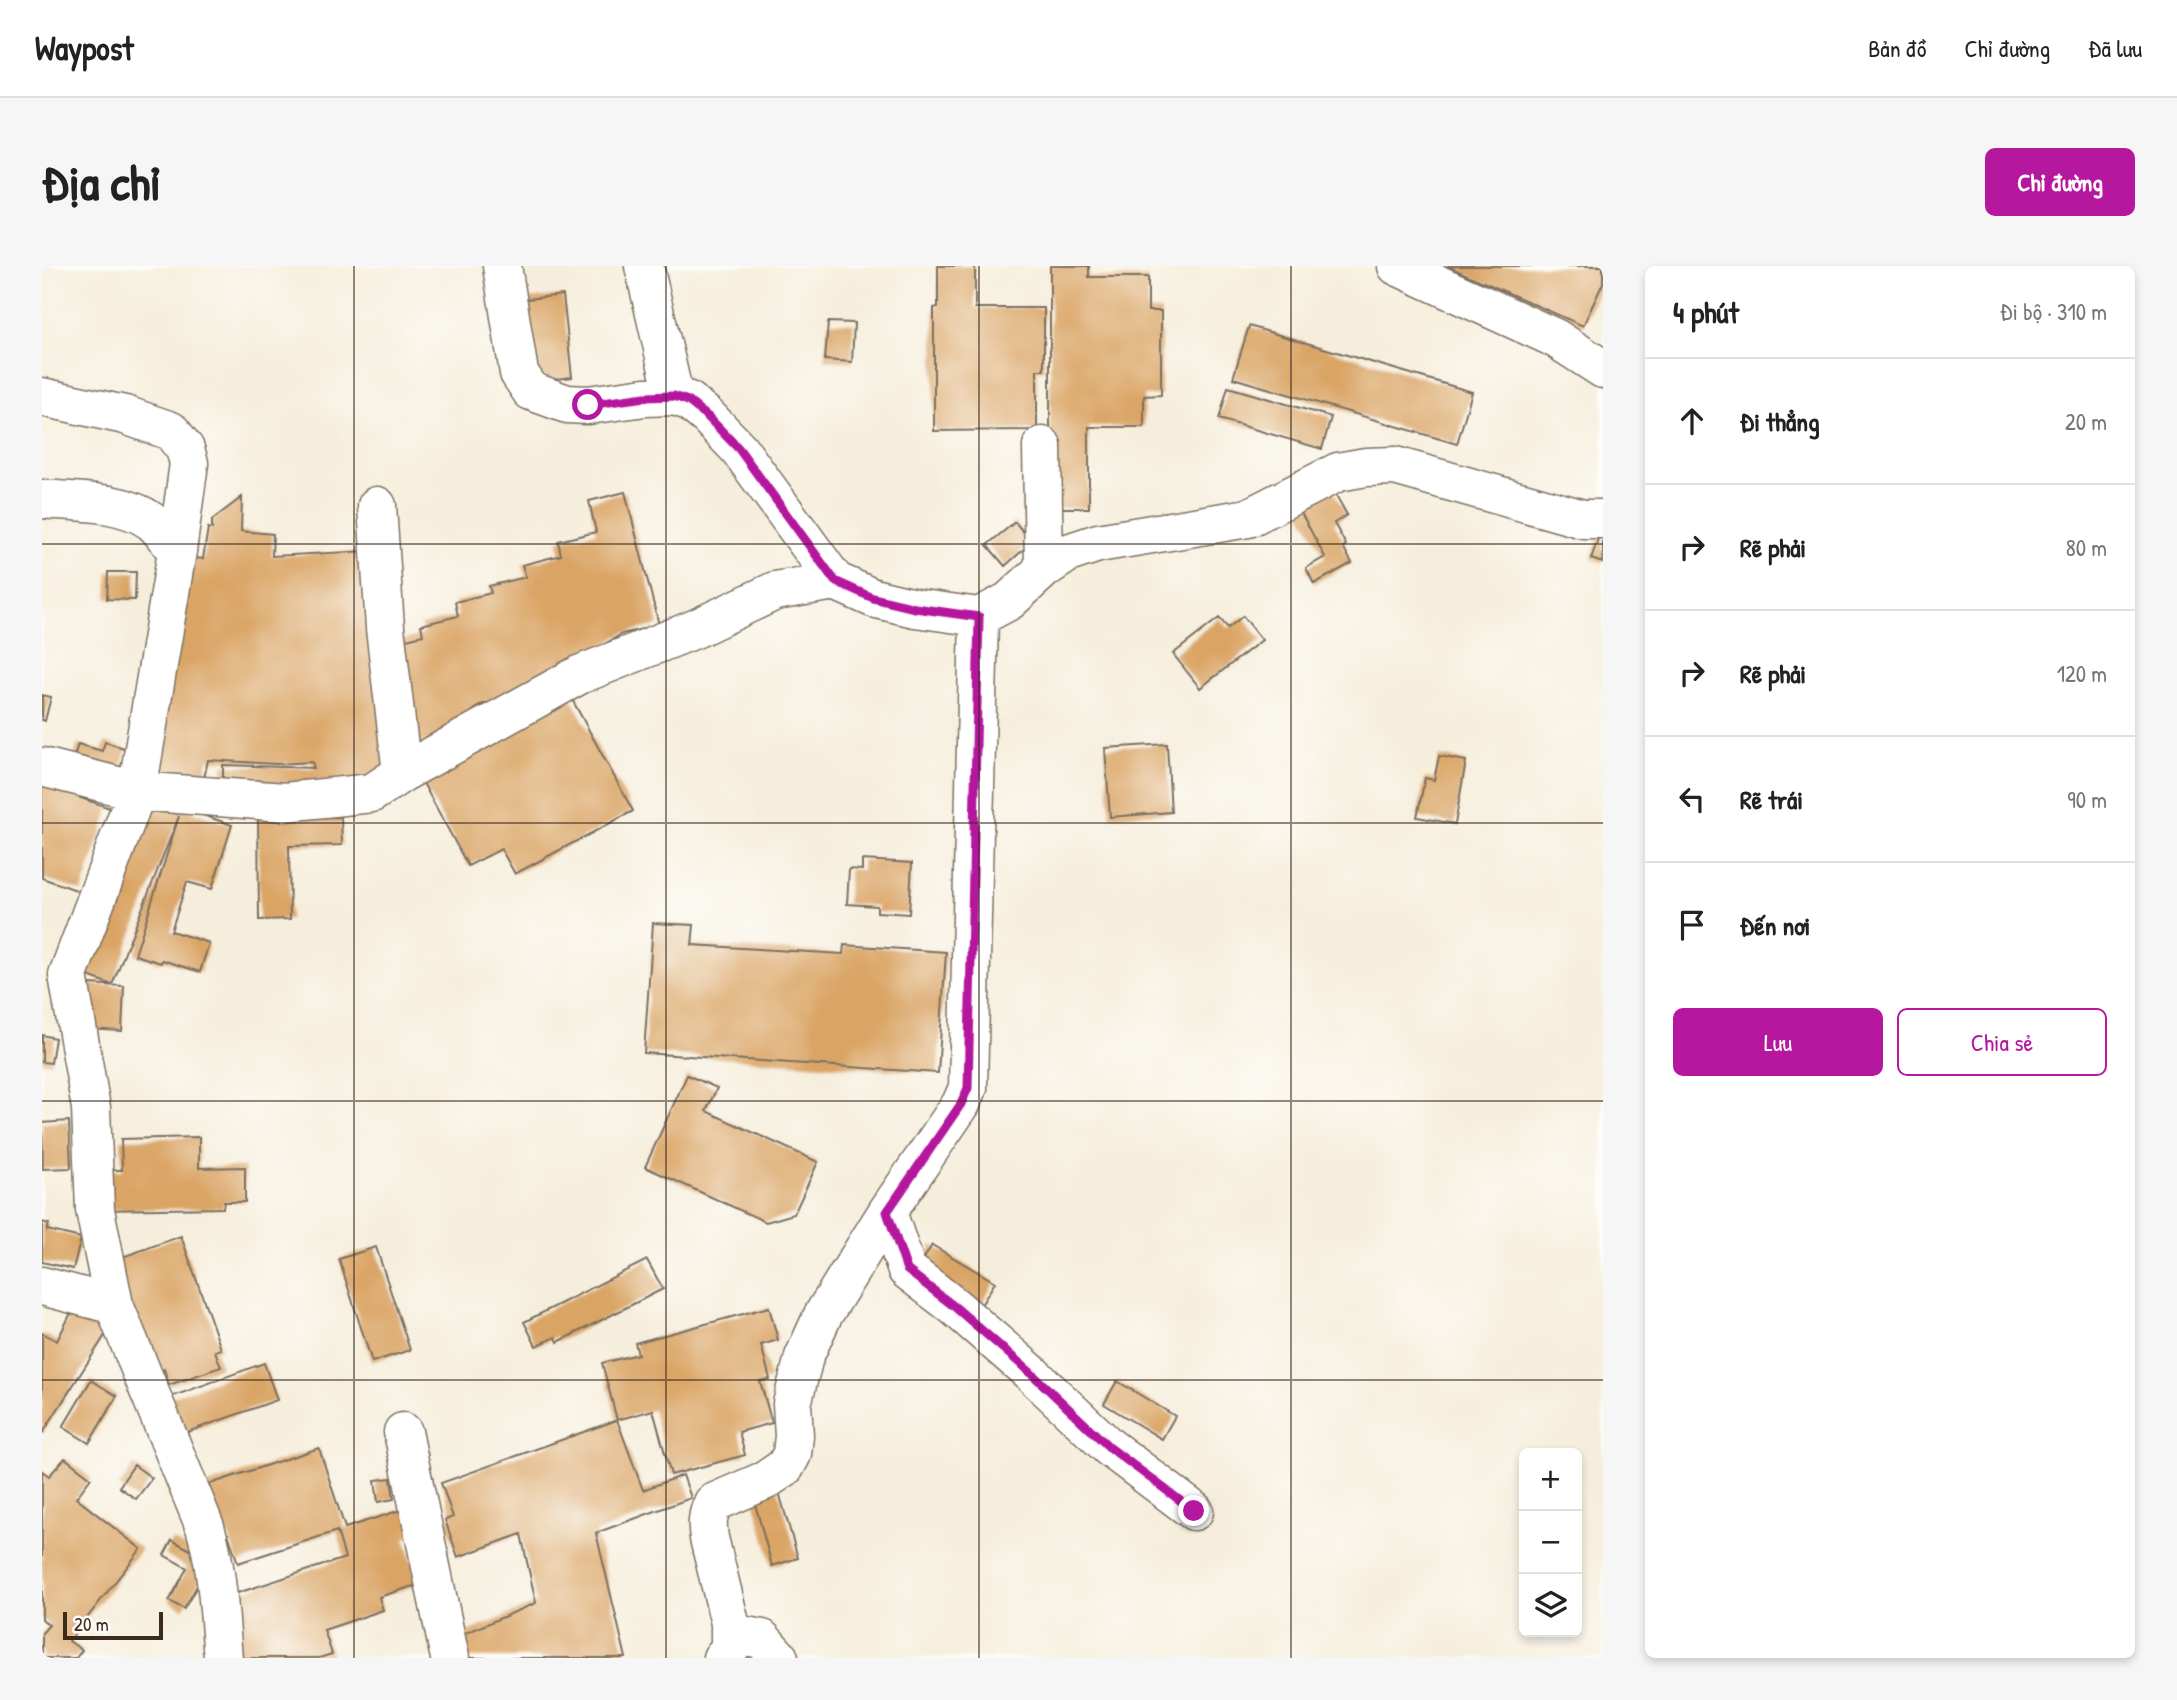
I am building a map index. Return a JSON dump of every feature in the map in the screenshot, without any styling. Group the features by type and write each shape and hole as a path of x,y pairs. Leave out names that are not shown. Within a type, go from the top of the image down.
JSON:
{"street":[{"path":"502,266 519,373 530,391 567,404 588,405 674,396 688,401 739,449 835,581 873,598 915,608 979,617 1009,601 1044,569 1068,553 1098,543 1248,518 1338,472 1366,467 1395,466 1583,519 1603,519"},
{"path":"644,266 674,396"},
{"path":"1397,266 1555,338 1603,369"},
{"path":"42,397 125,415 171,431 185,449 189,463 137,791 68,975 91,1108 95,1210 114,1305 205,1527 217,1581 223,1658"},
{"path":"1042,446 1044,569"},
{"path":"42,499 98,504 125,510 151,521 177,551"},
{"path":"377,506 385,628 402,774"},
{"path":"42,767 137,791 285,802 372,793 579,674 695,629 775,591 835,581"},
{"path":"779,1658 762,1639 726,1645 730,1623 709,1538 709,1511 713,1503 766,1480 785,1466 792,1454 792,1404 803,1357 823,1315 887,1212 961,1104 968,1088 979,617"},
{"path":"887,1212 907,1270 1021,1364 1109,1447 1194,1511"},
{"path":"42,1286 114,1305"},
{"path":"404,1432 450,1658"}],"building":[{"path":"938,266 975,266 975,308 1044,308 1044,370 1037,370 1037,430 934,431 934,308 938,307"},
{"path":"1050,266 1089,266 1089,277 1148,277 1148,311 1161,311 1161,395 1144,396 1144,427 1089,427 1089,508 1050,508"},
{"path":"1447,266 1603,266 1603,283 1583,326"},
{"path":"563,295 572,377 528,382 518,300"},
{"path":"828,322 854,323 852,362 825,360"},
{"path":"1249,326 1472,392 1457,444 1233,378"},
{"path":"1228,387 1331,417 1322,449 1219,419"},
{"path":"1333,490 1347,515 1334,523 1352,563 1314,584 1306,568 1325,557 1299,509"},
{"path":"625,492 659,625 622,634 517,696 480,705 448,733 407,751 390,643 423,635 421,625 458,616 455,602 491,593 489,586 526,577 522,565 561,555 558,541 596,532 589,501"},
{"path":"242,497 241,531 273,534 272,556 368,551 387,777 223,787 223,765 314,768 312,762 277,764 208,760 202,788 141,776 185,557 203,559 212,520"},
{"path":"1015,522 1032,542 1005,566 987,545"},
{"path":"1603,524 1603,563 1591,559"},
{"path":"108,572 136,572 135,600 107,599"},
{"path":"1243,616 1262,640 1200,688 1173,654 1219,618 1228,628"},
{"path":"568,692 633,811 515,874 501,849 468,866 417,772"},
{"path":"42,695 51,697 45,721 42,720"},
{"path":"105,742 127,749 118,777 72,763 78,744 102,751"},
{"path":"1167,744 1171,812 1110,817 1105,748"},
{"path":"1439,756 1466,761 1455,824 1417,817 1425,778 1434,780"},
{"path":"42,776 83,790 80,798 110,808 82,892 42,878"},
{"path":"149,797 232,825 212,889 187,882 171,931 209,943 200,972 135,955 179,816 112,985 80,973"},
{"path":"258,812 289,818 341,817 342,845 289,846 290,919 259,920"},
{"path":"862,860 912,863 909,914 877,912 877,906 847,904 849,869 862,870"},
{"path":"653,923 694,925 692,945 843,954 844,945 946,952 938,1073 644,1053"},
{"path":"90,984 124,986 122,1031 88,1029"},
{"path":"42,1035 55,1038 51,1063 42,1062"},
{"path":"687,1075 717,1088 706,1111 818,1162 794,1214 766,1222 645,1167"},
{"path":"69,1121 71,1168 43,1169 42,1123"},
{"path":"199,1137 199,1168 245,1167 245,1202 224,1202 223,1208 99,1210 98,1170 122,1170 121,1139"},
{"path":"42,1222 49,1224 47,1230 81,1238 73,1269 42,1262"},
{"path":"181,1236 221,1349 215,1351 221,1367 169,1385 164,1369 154,1373 114,1260"},
{"path":"932,1245 995,1282 980,1307 917,1270"},
{"path":"376,1247 410,1350 372,1362 339,1259"},
{"path":"647,1260 663,1289 558,1342 556,1337 536,1346 524,1322"},
{"path":"77,1301 111,1326 42,1434 42,1333 57,1341"},
{"path":"769,1307 778,1340 761,1345 770,1379 760,1381 772,1423 739,1432 745,1455 671,1475 653,1410 617,1420 602,1363 638,1354 635,1343"},
{"path":"264,1363 277,1400 182,1434 168,1398"},
{"path":"91,1380 117,1396 89,1443 63,1427"},
{"path":"1117,1381 1175,1416 1162,1439 1104,1404"},
{"path":"617,1420 643,1490 683,1475 691,1498 596,1533 626,1658 459,1658 454,1638 536,1603 521,1534 458,1557 445,1520 453,1517 441,1483"},
{"path":"319,1448 345,1528 407,1508 417,1534 405,1538 420,1584 379,1597 383,1610 324,1630 332,1654 319,1658 229,1658 222,1598 345,1558 337,1531 238,1563 228,1534 218,1538 201,1487"},
{"path":"65,1458 91,1478 76,1498 141,1549 69,1641 82,1650 76,1658 42,1658 42,1633 49,1625 42,1619 42,1471 49,1476"},
{"path":"134,1465 152,1478 136,1499 119,1487"},
{"path":"391,1478 394,1499 378,1502 375,1480"},
{"path":"776,1482 798,1558 772,1566 751,1489"},
{"path":"172,1540 211,1561 184,1609 169,1601 187,1568 164,1555"}],"route":[{"path":"588,405 645,397 674,396 688,401 739,449 835,581 873,598 915,608 979,617 968,1088 961,1104 887,1212 907,1270 955,1307 1031,1373 1109,1447 1194,1511"}]}
